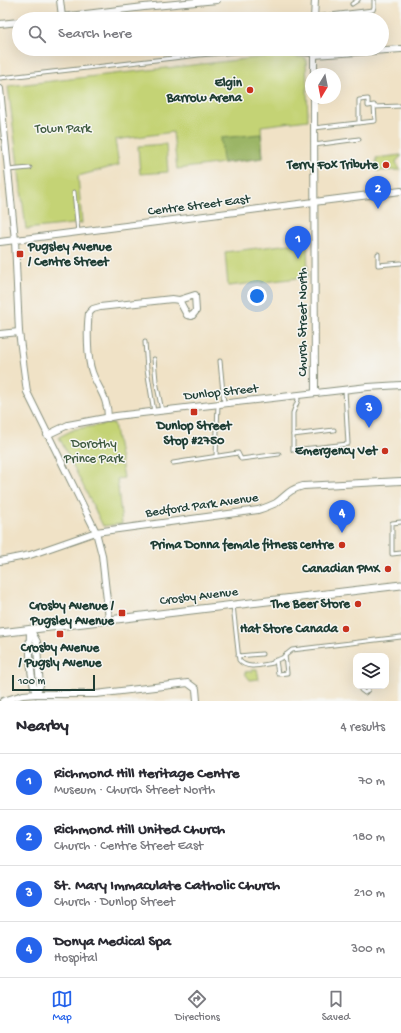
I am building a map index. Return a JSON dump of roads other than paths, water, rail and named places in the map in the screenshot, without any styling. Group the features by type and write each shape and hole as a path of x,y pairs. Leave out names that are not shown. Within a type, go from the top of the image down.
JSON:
{"street":[{"path":"60,0 61,12"},
{"path":"94,12 144,4 217,0"},
{"path":"314,12 315,0"},
{"path":"0,24 12,23"},
{"path":"389,49 401,49"},
{"path":"314,56 314,68"},
{"path":"0,89 15,240 19,332 27,392 96,532 102,555 109,619"},
{"name":"Church Street North","path":"314,104 315,393"},
{"name":"Centre Street East","path":"0,242 401,191"},
{"path":"108,418 107,403 92,370 88,334 89,313 100,307 172,299 179,300"},
{"path":"0,334 19,332"},
{"name":"Dunlop Street","path":"47,435 68,425 162,410 368,387 401,385"},
{"name":"Bedford Park Avenue","path":"0,561 30,555 96,532 258,510 276,503 293,489 302,486 401,481"},
{"name":"Crosby Avenue","path":"0,633 401,585"},
{"path":"30,629 37,642 40,685 36,694"},
{"path":"30,629 29,643 33,685 36,694"},
{"path":"32,664 38,663"},
{"path":"3,701 23,695 96,694 188,682 196,689 197,701"}],"lane":[{"path":"351,8 358,0"},
{"path":"336,12 351,8 372,10 374,7 374,0"},
{"path":"0,78 190,56"},
{"path":"360,123 359,100 368,99 368,106 374,105 374,107 401,106"},
{"path":"314,128 376,121 374,107"},
{"path":"314,145 359,139"},
{"path":"8,170 30,168"},
{"path":"74,192 78,232"},
{"path":"378,254 378,265 401,263"},
{"path":"144,342 154,412"},
{"path":"154,359 156,381 162,410"},
{"path":"216,456 221,404 220,361"},
{"path":"297,395 298,400 293,413 293,450 348,444 345,390"},
{"path":"293,435 334,430"},
{"path":"173,463 238,453 241,459 279,454"},
{"path":"401,522 392,523 392,554 401,553"},
{"path":"233,605 238,656 242,664 247,666 273,663 292,650 401,637"},
{"path":"238,656 262,654"},
{"path":"276,660 278,674 288,673 285,655"},
{"path":"361,689 365,693 368,691 368,689"}],"place":[{"name":"Elgin Barrow Arena","path":"250,90"},
{"name":"Terry Fox Tribute","path":"386,165"},
{"name":"Richmond Hill United Church","path":"378,209"},
{"name":"Pugsley Avenue / Centre Street","path":"20,254"},
{"name":"Richmond Hill Heritage Centre","path":"298,259"},
{"name":"Dunlop Street Stop #2750","path":"194,412"},
{"name":"St. Mary Immaculate Catholic Church","path":"369,428"},
{"name":"Emergency Vet","path":"385,451"},
{"name":"Donya Medical Spa","path":"342,533"},
{"name":"Prima Donna female fitness centre","path":"342,545"},
{"name":"Canadian PMX","path":"388,569"},
{"name":"The Beer Store","path":"358,604"},
{"name":"Crosby Avenue / Pugsley Avenue","path":"122,613"},
{"name":"Hat Store Canada","path":"346,629"},
{"name":"Crosby Avenue / Pugsly Avenue","path":"60,634"}],"park label":[{"name":"Town Park","path":"63,129"},
{"name":"Dorothy Prince Park","path":"94,452"}]}
